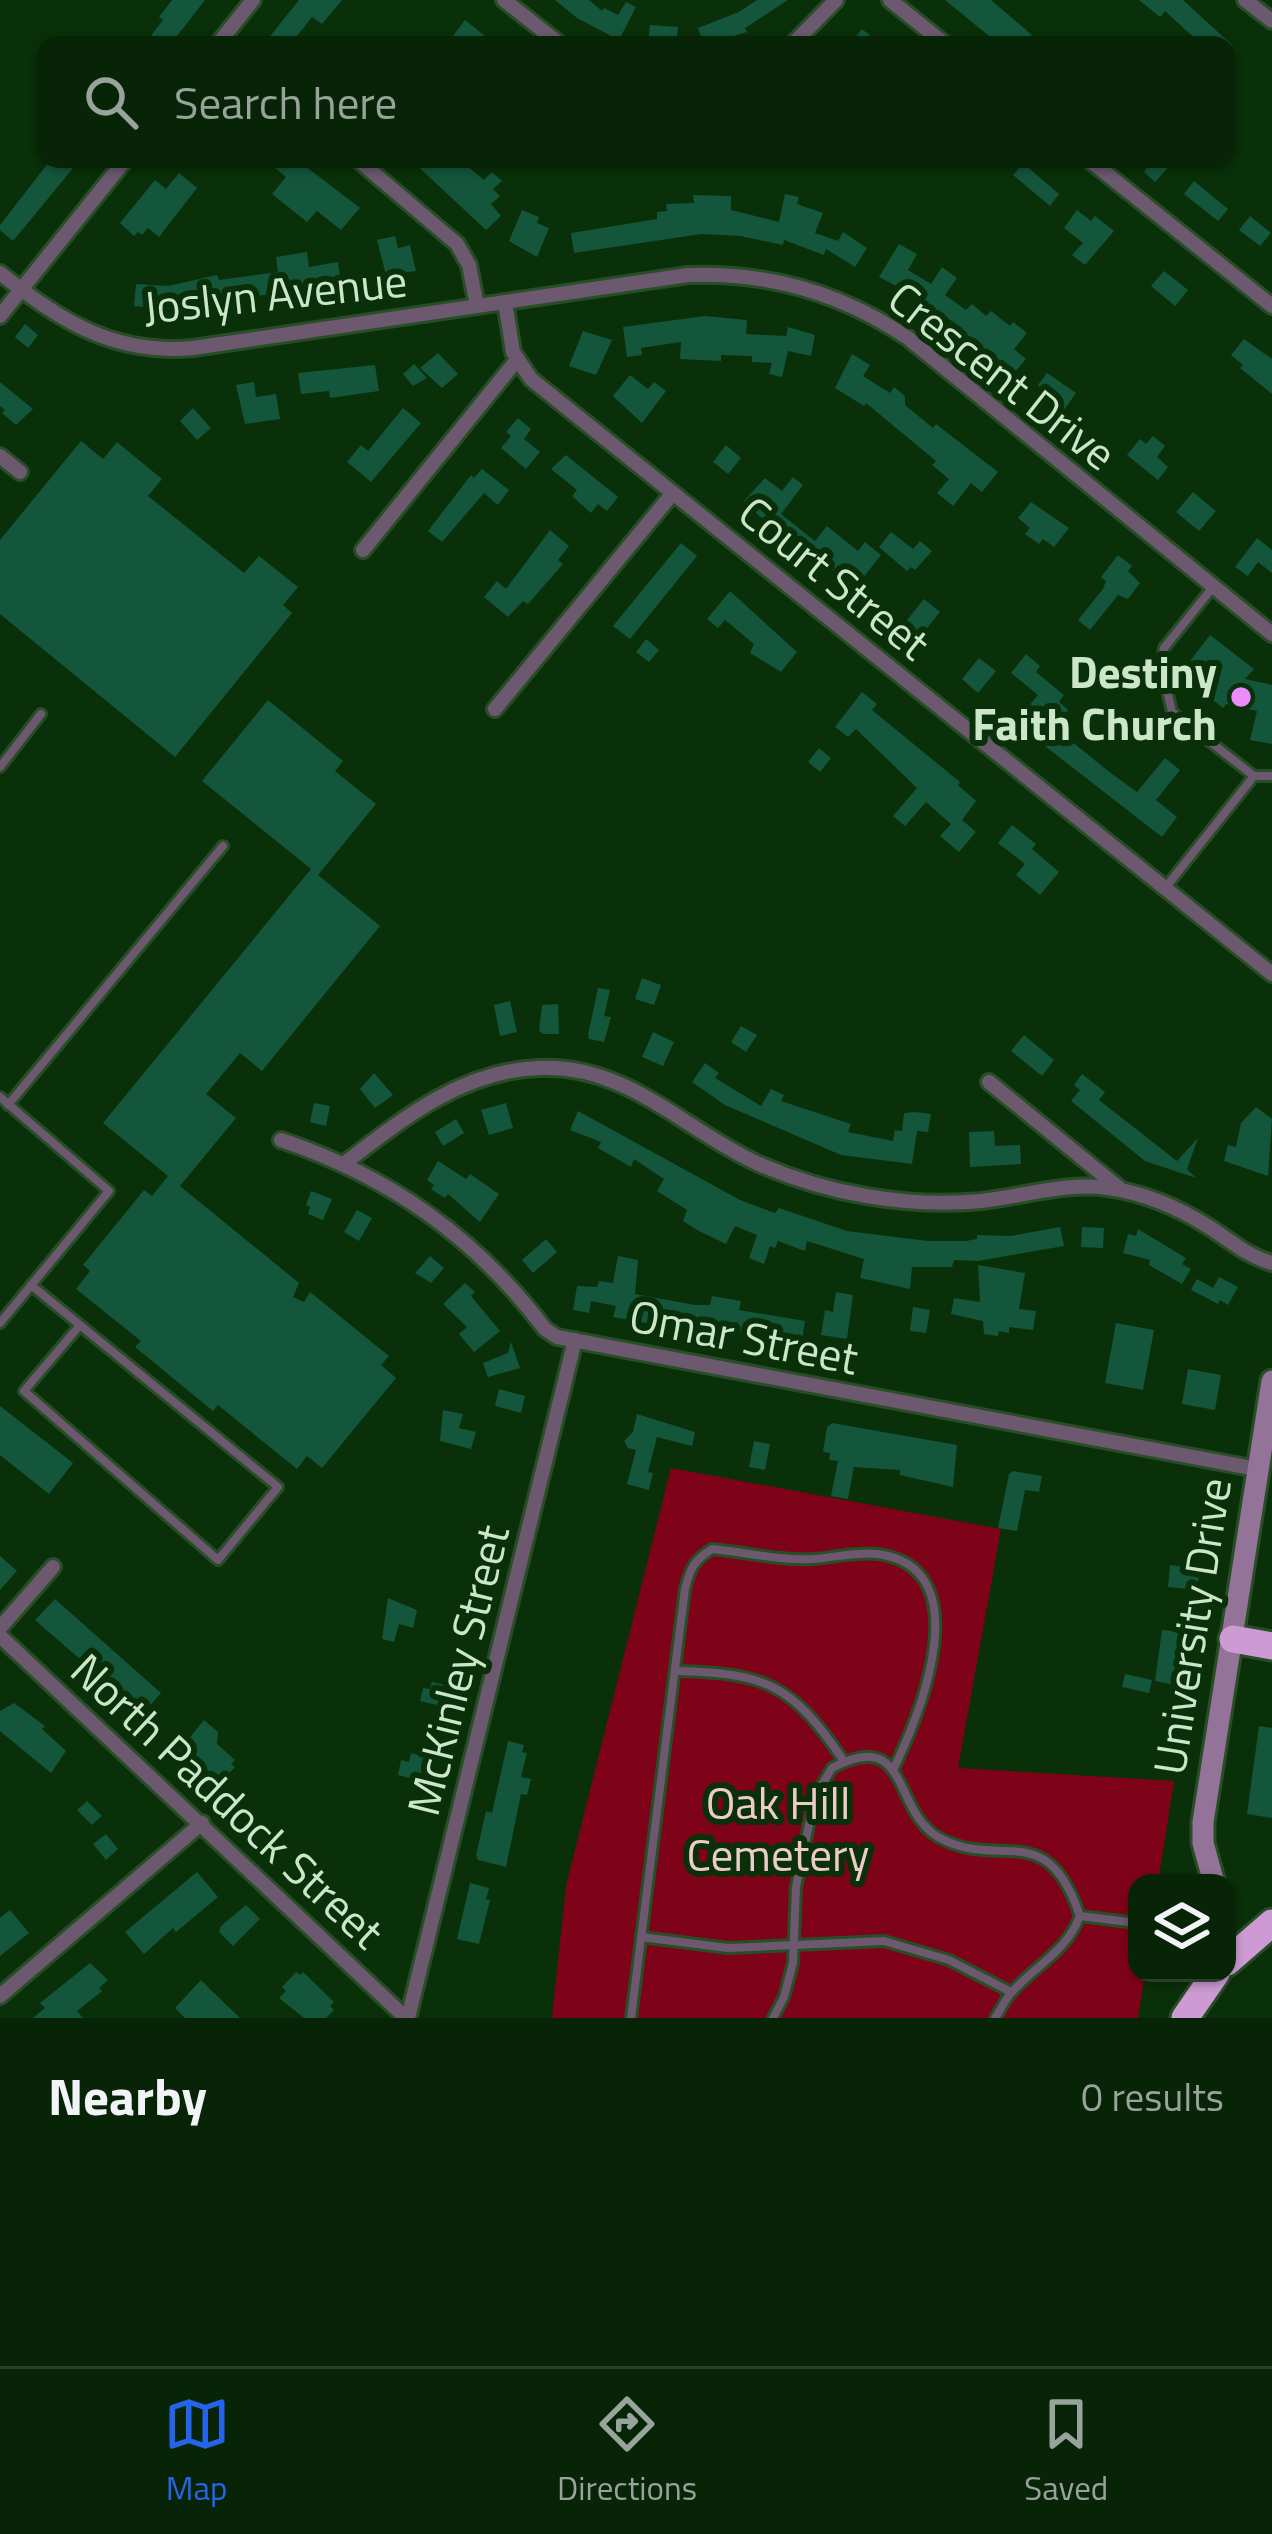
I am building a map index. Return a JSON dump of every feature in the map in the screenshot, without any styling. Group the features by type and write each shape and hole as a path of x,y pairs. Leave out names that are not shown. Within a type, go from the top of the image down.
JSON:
{"highway":[{"path":"1233,1639 1272,1646"},
{"path":"1236,1954 1272,1923"},
{"path":"1185,2018 1210,1982"}],"main road":[{"name":"University Drive","path":"1210,1874 1203,1822 1272,1381"}],"street":[{"path":"224,36 254,0"},
{"path":"504,0 550,36"},
{"path":"801,36 836,0"},
{"path":"890,0 935,36"},
{"path":"1245,0 1272,21"},
{"path":"0,316 119,168"},
{"path":"368,168 457,244 469,265 477,306"},
{"path":"1099,168 1272,306"},
{"name":"Joslyn Avenue","path":"0,273 84,332 160,349 505,302"},
{"name":"Crescent Drive","path":"505,302 711,274 773,280 842,301 922,349 1272,634"},
{"path":"363,550 517,361 505,302"},
{"name":"Court Street","path":"517,361 532,379 1272,974"},
{"path":"0,456 20,472"},
{"path":"495,709 673,493"},
{"path":"345,1163 418,1108 452,1091 518,1070 555,1068 618,1081 746,1157 830,1189 953,1202 1081,1186 1123,1191 1181,1211 1250,1255 1272,1263"},
{"path":"988,1082 1123,1191"},
{"name":"Omar Street","path":"281,1140 345,1163 440,1220 496,1269 549,1332 1257,1469"},
{"name":"McKinley Street","path":"407,2018 575,1340"},
{"path":"0,1632 53,1567"},
{"name":"North Paddock Street","path":"0,1632 407,2018"},
{"path":"0,1996 202,1823"}],"lane":[{"path":"1213,587 1163,648 1161,664 1172,712 1254,776 1272,776"},
{"path":"0,767 41,714"},
{"path":"1165,888 1254,776"},
{"path":"0,1323 109,1190 4,1101 223,846"},
{"path":"31,1285 80,1325 278,1487 218,1560 23,1391 80,1325"},
{"path":"631,2018 690,1569 712,1549 787,1559 881,1554 917,1574 932,1594 935,1642 923,1699 894,1768"},
{"path":"677,1671 752,1676 776,1685 824,1732 844,1761"},
{"path":"773,2018 784,1997 796,1887 815,1796 832,1768 844,1761 882,1760 894,1768 913,1817 938,1838 969,1847 1040,1855 1061,1876 1080,1916"},
{"path":"1080,1916 1128,1922"},
{"path":"995,2018 1011,1992 1055,1956 1080,1916"},
{"path":"641,1937 728,1948 884,1941 917,1948 1011,1992"}],"green space":[{"name":"Oak Hill Cemetery","path":"671,1468 1001,1529 958,1768 1174,1781 1159,1874 1128,1874 1128,1982 1144,1982 1138,2018 552,2018 566,1886"}],"building":[{"path":"172,0 205,0 177,36 151,36 163,20 159,17"},
{"path":"299,0 342,0 322,24 312,17 297,36 270,36"},
{"path":"555,0 589,0 602,11 618,15 626,2 636,7 621,36 611,36"},
{"path":"757,0 788,0 745,28 747,32 701,36 698,28"},
{"path":"945,0 991,0 1032,35 989,36"},
{"path":"1139,0 1183,0 1222,36 1192,36 1165,11 1160,17"},
{"path":"465,20 485,36 453,36"},
{"path":"650,25 678,27 677,36 649,36"},
{"path":"44,168 73,168 13,241 0,225"},
{"path":"275,168 308,168 360,208 341,230 317,211 307,222 272,194 286,177"},
{"path":"420,168 470,168 484,180 492,172 502,181 493,189 500,196 491,204 501,216 486,230"},
{"path":"1019,168 1029,168 1059,194 1050,206 1013,175"},
{"path":"1146,168 1168,168 1155,182 1144,172"},
{"path":"179,173 197,188 159,237 148,228 134,236 120,223 155,180 166,189"},
{"path":"1194,181 1228,209 1218,221 1184,194"},
{"path":"785,194 823,213 815,233 838,241 843,232 867,248 855,267 826,249 824,255 784,240 783,245 701,234 574,253 571,233 657,219 657,212 667,211 666,204 694,203 693,195 731,196 731,210 779,222"},
{"path":"522,210 539,217 537,223 549,228 537,257 509,241"},
{"path":"1077,210 1091,221 1095,216 1114,231 1085,265 1072,255 1083,243 1064,228"},
{"path":"1250,216 1271,233 1260,246 1239,230"},
{"path":"395,236 398,248 410,245 416,271 386,275 377,240"},
{"path":"899,244 917,254 908,270 931,284 942,267 957,278 945,295 966,310 972,304 986,316 991,311 1027,333 1014,349 1026,359 1015,372 919,298 879,277"},
{"path":"307,252 309,267 338,262 341,284 314,292 312,288 169,309 134,306 136,284 168,286 217,275 219,280 278,272 276,257"},
{"path":"1164,271 1188,290 1175,306 1151,286"},
{"path":"705,316 747,320 746,334 786,336 788,327 815,335 811,356 788,351 782,377 769,374 772,363 752,362 752,356 721,355 721,361 680,359 681,342 641,348 642,355 627,357 623,327"},
{"path":"25,324 38,335 28,348 15,337"},
{"path":"583,331 612,340 596,375 569,366"},
{"path":"1244,339 1272,359 1272,394 1231,355"},
{"path":"438,353 458,374 442,388 420,368"},
{"path":"852,354 870,365 863,376 890,393 894,387 905,396 905,405 933,428 936,424 998,472 982,492 971,483 953,506 937,493 949,479 932,465 936,461 866,403 835,388"},
{"path":"414,364 427,378 413,386 403,374"},
{"path":"375,365 379,391 330,398 329,391 301,394 298,373"},
{"path":"1047,373 1076,393 1064,410 1038,385"},
{"path":"630,375 648,389 654,382 666,391 642,423 613,396"},
{"path":"0,382 33,409 16,425 2,413"},
{"path":"254,382 256,397 276,394 280,419 245,424 236,385"},
{"path":"193,408 211,428 197,440 180,421"},
{"path":"403,408 421,423 371,482 347,462 361,445 368,451"},
{"path":"518,418 531,429 524,439 540,452 526,469 501,448"},
{"path":"1153,436 1165,446 1157,457 1168,467 1158,480 1127,455 1140,439 1146,444"},
{"path":"81,441 103,459 117,442 162,479 148,496 244,573 259,556 298,587 283,605 292,613 175,757 0,614 0,540"},
{"path":"726,445 741,458 728,474 713,462"},
{"path":"566,455 618,497 607,511 598,504 591,513 572,496 577,490 551,469"},
{"path":"482,469 509,490 498,505 484,493 442,542 428,531 471,475 474,478"},
{"path":"793,477 803,485 781,514 815,541 827,526 858,551 865,542 881,555 855,588 831,569 827,574 743,502 765,478 782,491"},
{"path":"1193,492 1216,511 1199,531 1176,512"},
{"path":"1031,502 1069,528 1054,547 1025,534 1030,528 1018,518"},
{"path":"550,530 569,546 558,560 563,564 528,604 523,601 508,617 484,597 497,581 506,589"},
{"path":"891,532 913,549 920,541 932,551 915,570 907,571 879,547"},
{"path":"1257,538 1272,550 1272,573 1258,562 1248,576 1235,567"},
{"path":"681,543 697,556 630,639 613,626"},
{"path":"1118,555 1132,566 1128,571 1140,583 1128,599 1118,595 1090,630 1078,620 1103,589 1106,581 1101,577"},
{"path":"730,591 797,652 781,672 750,653 754,644 725,620 718,628 707,619"},
{"path":"924,599 940,612 915,643 899,630"},
{"name":"Destiny Faith Church","path":"1210,635 1254,669 1245,679 1272,685 1272,744 1250,740 1257,711 1226,704 1223,708 1180,674"},
{"path":"646,639 659,650 649,662 636,652"},
{"path":"1026,654 1040,666 1036,672 1064,695 1059,702 1068,710 1054,727 1108,771 1137,792 1165,758 1180,770 1156,800 1177,817 1162,837 1017,720 1038,695 1011,673"},
{"path":"979,658 996,671 978,693 962,679"},
{"path":"862,692 877,704 872,710 960,782 976,801 962,820 976,832 959,852 940,836 951,824 926,802 905,826 893,816 917,788 856,729 848,737 835,727"},
{"path":"268,700 343,761 335,771 376,804 318,875 380,926 262,1071 240,1053 206,1094 236,1118 180,1186 299,1283 293,1297 304,1302 310,1292 389,1356 381,1365 396,1378 322,1468 307,1456 297,1469 218,1405 213,1411 135,1347 141,1341 76,1289 90,1271 83,1265 144,1190 152,1196 168,1176 103,1123 311,869 202,781"},
{"path":"819,748 831,758 820,772 808,762"},
{"path":"1012,825 1059,872 1040,895 1016,875 1025,864 998,843"},
{"path":"642,978 661,985 654,1005 635,999"},
{"path":"598,988 610,990 604,1016 611,1017 604,1042 588,1035"},
{"path":"510,1001 517,1032 500,1036 494,1005"},
{"path":"558,1004 559,1034 543,1034 539,1031 542,1005"},
{"path":"741,1026 757,1035 746,1052 731,1042"},
{"path":"653,1032 674,1042 663,1066 642,1057"},
{"path":"1024,1035 1054,1060 1042,1076 1011,1051"},
{"path":"705,1063 719,1073 715,1078 761,1106 771,1089 784,1095 781,1101 851,1124 848,1132 893,1141 895,1130 902,1131 904,1113 915,1112 931,1114 928,1132 917,1131 912,1164 841,1155 725,1105 692,1082"},
{"path":"374,1073 393,1095 375,1108 360,1089"},
{"path":"1082,1074 1105,1092 1099,1100 1177,1161 1198,1138 1187,1169 1196,1178 1145,1161 1071,1101 1080,1090 1074,1085"},
{"path":"314,1103 330,1106 326,1126 310,1122"},
{"path":"506,1103 513,1128 489,1135 481,1110"},
{"path":"1256,1107 1272,1119 1268,1176 1224,1161 1228,1145 1236,1147 1241,1123"},
{"path":"578,1111 740,1200 775,1213 779,1208 847,1231 928,1241 966,1241 977,1235 1011,1236 1060,1227 1064,1246 978,1261 954,1260 952,1267 912,1267 910,1289 860,1278 864,1259 807,1241 805,1251 778,1241 775,1248 770,1246 764,1264 749,1258 757,1235 735,1226 726,1244 697,1230 683,1221 687,1210 657,1191 664,1179 634,1159 631,1167 598,1148 601,1142 570,1130"},
{"path":"456,1119 464,1133 443,1146 435,1132"},
{"path":"994,1131 995,1146 1020,1145 1021,1164 970,1167 969,1132"},
{"path":"438,1161 466,1179 470,1174 499,1194 480,1222 448,1194 445,1198 431,1189 434,1185 427,1180"},
{"path":"311,1191 332,1199 323,1220 308,1214"},
{"path":"357,1210 372,1218 359,1241 344,1232"},
{"path":"1082,1227 1104,1228 1103,1248 1081,1247"},
{"path":"1138,1229 1186,1258 1182,1264 1191,1269 1182,1284 1149,1265 1150,1260 1123,1253 1128,1234 1136,1236"},
{"path":"546,1239 557,1252 533,1273 522,1260"},
{"path":"430,1256 444,1268 431,1283 415,1273"},
{"path":"618,1256 638,1260 635,1294 695,1305 710,1305 712,1296 741,1301 739,1310 805,1321 800,1351 786,1348 788,1340 761,1336 759,1342 746,1340 747,1333 719,1328 719,1333 670,1320 668,1327 613,1317 616,1306 591,1301 589,1313 573,1310 577,1286 613,1283"},
{"path":"978,1265 1025,1273 1019,1309 1036,1311 1033,1330 1009,1327 1009,1333 984,1334 983,1321 951,1314 954,1298 980,1302"},
{"path":"1219,1277 1238,1287 1228,1305 1191,1290 1197,1279 1213,1288"},
{"path":"465,1283 500,1331 474,1352 459,1334 467,1327 443,1304"},
{"path":"836,1292 853,1295 847,1339 821,1335 825,1310 833,1312"},
{"path":"913,1307 930,1310 926,1333 910,1331"},
{"path":"1116,1323 1154,1330 1143,1390 1105,1383"},
{"path":"511,1342 520,1368 488,1377 483,1363 508,1353"},
{"path":"1188,1369 1221,1375 1215,1410 1182,1404"},
{"path":"499,1389 525,1396 521,1413 495,1406"},
{"path":"0,1406 73,1463 49,1494 0,1455"},
{"path":"443,1410 463,1414 459,1428 476,1432 471,1449 440,1441"},
{"path":"637,1414 695,1432 692,1446 657,1437 648,1472 653,1473 649,1490 627,1484 636,1450 624,1441 633,1432"},
{"path":"832,1423 957,1445 953,1487 900,1475 900,1470 854,1467 848,1499 831,1496 838,1461 829,1460 830,1453 823,1452"},
{"path":"754,1441 770,1444 765,1470 749,1467"},
{"path":"1013,1471 1042,1476 1039,1492 1025,1490 1017,1531 998,1528"},
{"path":"0,1556 17,1571 0,1590"},
{"path":"1170,1565 1200,1569 1197,1590 1168,1587"},
{"path":"388,1598 417,1610 413,1628 399,1624 394,1642 382,1639"},
{"path":"55,1599 161,1693 141,1716 136,1712 133,1716 114,1702 76,1665 81,1660 35,1620"},
{"path":"1162,1630 1192,1633 1184,1687 1155,1681"},
{"path":"1125,1674 1152,1680 1149,1693 1122,1687"},
{"path":"432,1682 454,1687 449,1708 420,1701 423,1688 430,1689"},
{"path":"14,1703 45,1726 42,1729 66,1751 51,1773 0,1731 0,1711"},
{"path":"204,1720 218,1732 217,1744 235,1760 231,1764 235,1767 216,1787 174,1757"},
{"path":"1259,1726 1272,1728 1272,1818 1247,1814"},
{"path":"508,1741 524,1745 522,1752 527,1753 521,1777 531,1779 527,1795 521,1794 506,1867 478,1860 476,1855 486,1811 492,1813"},
{"path":"411,1753 437,1760 428,1783 398,1775 401,1760 409,1762"},
{"path":"87,1801 102,1816 92,1825 77,1810"},
{"path":"106,1834 118,1849 106,1860 93,1844"},
{"path":"197,1872 218,1897 144,1954 125,1932"},
{"path":"470,1883 489,1888 479,1944 457,1939"},
{"path":"246,1905 260,1919 233,1946 219,1932"},
{"path":"10,1910 29,1933 0,1956 0,1918"},
{"path":"90,1963 108,1980 77,2011 83,2018 33,2018 45,2008 40,2003"},
{"path":"296,1972 303,1972 334,2002 326,2018 304,2018 279,1998"},
{"path":"201,1980 240,2018 185,2018 175,2008"}],"place":[{"name":"Destiny Faith Church","path":"1241,697"}]}
